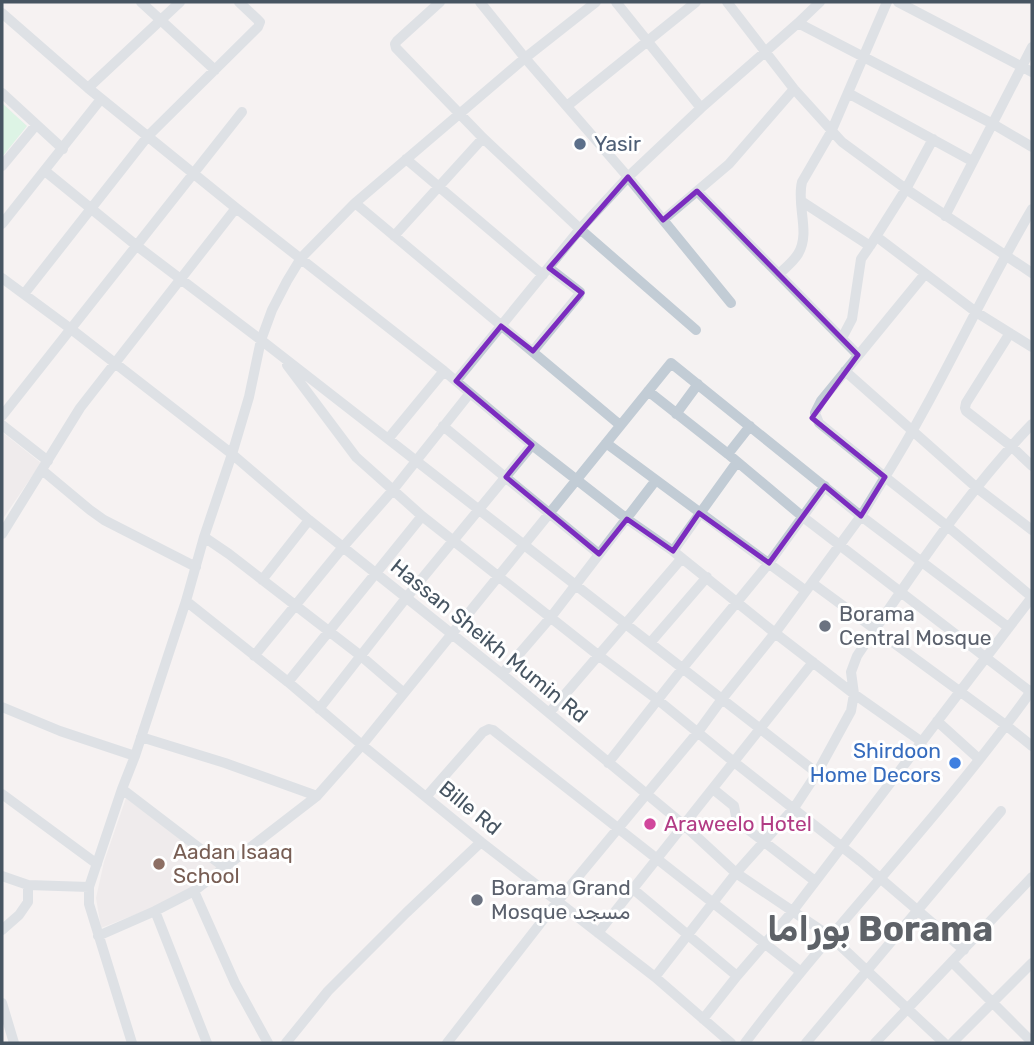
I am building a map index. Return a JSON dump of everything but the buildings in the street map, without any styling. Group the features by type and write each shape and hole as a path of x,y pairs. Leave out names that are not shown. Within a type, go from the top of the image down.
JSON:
{"street":[{"path":"141,2 215,70"},
{"path":"88,89 180,2"},
{"path":"24,294 148,136 259,25 258,20 239,2"},
{"path":"440,2 395,44 396,48 483,138 580,229 696,330"},
{"path":"132,1043 89,904 89,887 186,601 249,397 261,340 272,310 301,258 355,203 525,58 596,2"},
{"path":"616,2 701,108"},
{"path":"567,106 696,2"},
{"path":"727,2 794,89 842,142 945,216 1032,273"},
{"path":"456,382 580,229 628,177 820,2"},
{"path":"779,274 800,251 803,228 800,192 802,183 831,132 887,2"},
{"path":"898,2 1028,69"},
{"path":"487,4 525,58 628,177 731,303"},
{"path":"2,13 88,89 444,371 576,480 707,577 775,634 854,694 922,742"},
{"path":"798,23 1032,147"},
{"path":"945,216 972,161 1028,69 1032,47"},
{"path":"663,220 729,164 794,89"},
{"path":"2,93 63,149"},
{"path":"848,93 972,161"},
{"path":"2,224 102,99"},
{"path":"2,416 242,112"},
{"path":"2,166 36,125"},
{"path":"394,236 483,138"},
{"path":"842,338 852,318 861,259 906,189 933,139"},
{"path":"406,159 546,271 580,292 533,351"},
{"path":"45,171 137,246 817,774"},
{"path":"697,191 858,355"},
{"path":"801,201 874,241 976,312 1032,347"},
{"path":"355,203 620,425"},
{"path":"2,534 80,408 236,208"},
{"path":"447,1043 557,902 698,732 840,546 913,432 1004,256 1032,209"},
{"path":"703,1019 792,912 1032,599 816,420 815,414 821,401 925,274"},
{"name":"Hassan Sheikh Mumin Rd","path":"2,278 232,454 309,520 502,674 684,825 736,873 831,937 944,1043"},
{"path":"1010,333 965,408 1032,466"},
{"path":"279,354 356,457 393,491 882,878 964,950"},
{"path":"98,936 194,891 317,796 362,745 671,363 861,516 1008,627"},
{"path":"388,439 444,371"},
{"path":"845,371 977,488 1032,530"},
{"path":"676,414 698,384"},
{"path":"648,391 803,517 1032,692 1007,726 745,1043"},
{"path":"254,656 343,547 393,491 470,393"},
{"path":"654,976 736,873 793,808 817,774 851,711 854,694 850,672 857,656 947,526 1032,424"},
{"path":"2,425 90,510 104,520 196,567"},
{"path":"443,426 599,554"},
{"path":"728,454 750,426"},
{"path":"606,443 769,563 875,629 1032,746"},
{"path":"319,709 532,445"},
{"path":"673,551 737,462"},
{"path":"502,674 551,617 656,480"},
{"path":"608,763 769,563 825,486"},
{"path":"288,682 422,516"},
{"path":"262,580 309,520"},
{"path":"204,537 329,631 404,693"},
{"path":"549,713 682,558"},
{"path":"649,643 707,577"},
{"name":"Bille Rd","path":"186,601 481,842 654,976 731,1043"},
{"path":"598,933 813,662"},
{"path":"2,707 60,731 135,756"},
{"path":"937,721 979,760"},
{"path":"426,797 483,732 493,730 801,972"},
{"path":"141,737 317,796"},
{"path":"122,789 224,867"},
{"path":"713,789 734,806 737,821 815,881"},
{"path":"2,794 97,864"},
{"path":"806,1043 1001,811"},
{"path":"286,1043 328,991 481,842"},
{"path":"2,876 29,885 89,887"},
{"path":"875,1043 1032,877"},
{"path":"2,930 19,915 28,902 29,885"},
{"path":"633,889 737,976"},
{"path":"194,891 236,983 268,1043"},
{"path":"155,911 207,1043"},
{"path":"952,962 1032,1042"},
{"path":"951,1043 1032,963"},
{"path":"2,1003 14,1043"}],"highlighted area":[{"path":"628,177 663,220 697,191 858,355 812,418 885,477 861,516 825,486 769,563 699,513 673,551 627,519 599,554 506,477 532,445 456,381 501,326 533,351 582,293 549,268"}],"shaded area":[{"path":"2,432 41,463 2,520"},
{"name":"Aadan Isaaq School","path":"126,798 218,866 191,888 152,908 101,928 96,898 104,862"}],"green space":[{"path":"2,103 27,126 2,157"}],"place":[{"name":"Yasir","path":"580,144"},
{"name":"Borama Central Mosque","path":"825,626"},
{"name":"Shirdoon Home Decors","path":"955,763"},
{"name":"Araweelo Hotel","path":"650,824"},
{"name":"Aadan Isaaq School","path":"159,864"},
{"name":"Borama Grand Mosque مسجد","path":"477,900"}],"district":[{"name":"بوراما Borama","path":"880,929"}]}
